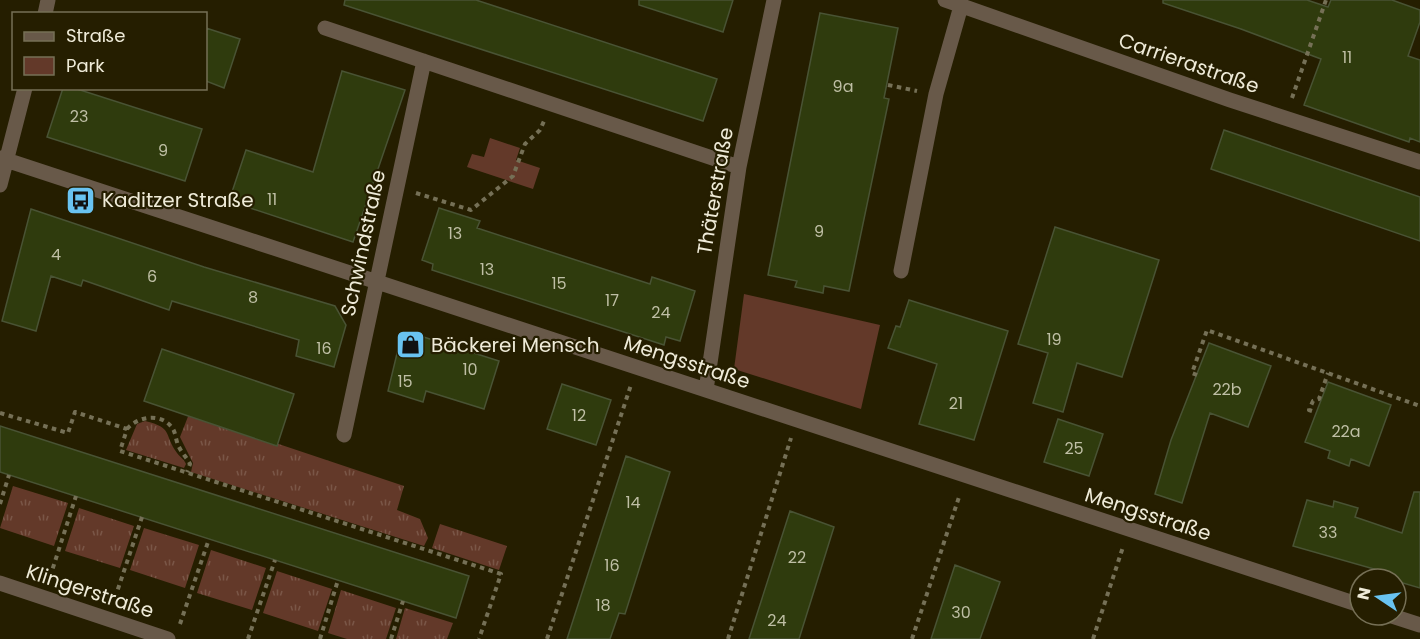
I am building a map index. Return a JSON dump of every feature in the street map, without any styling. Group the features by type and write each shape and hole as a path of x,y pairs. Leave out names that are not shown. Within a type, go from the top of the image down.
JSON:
{"street":[{"name":"Thäterstraße","path":"706,390 739,167 774,0"},
{"name":"Carrierastraße","path":"945,0 1284,118 1420,162"},
{"path":"901,271 936,94 961,6"},
{"path":"325,28 739,167"},
{"name":"Schwindstraße","path":"344,435 424,60"},
{"path":"0,185 3,159 24,90"},
{"name":"Mengsstraße","path":"3,159 1348,601"},
{"name":"Klingerstraße","path":"0,583 108,619 173,633"}],"path":[{"path":"1284,118 1326,0"},
{"path":"888,85 936,94"},
{"path":"396,187 471,210 513,176 525,144 540,130 552,104"},
{"path":"1197,375 1192,374 1207,330 1420,406"},
{"path":"547,639 637,368"},
{"path":"1312,411 1309,410 1313,400 1319,399 1328,373"},
{"path":"0,413 68,433 75,412 127,429"},
{"path":"187,472 190,464 180,449 172,428 164,421 146,417 134,420 127,429 120,451 501,574 479,639"},
{"path":"728,639 797,420"},
{"path":"0,504 9,475"},
{"path":"912,639 966,476"},
{"path":"43,597 76,496"},
{"path":"108,619 142,517"},
{"path":"1093,639 1128,529"},
{"path":"173,633 209,538"},
{"path":"248,639 274,560"},
{"path":"320,639 338,580"},
{"path":"391,639 403,601"}],"green space":[{"path":"490,138 520,148 516,160 540,168 533,189 467,167 472,154 484,157"},
{"path":"744,294 880,325 861,409 734,369"},
{"path":"189,414 404,486 397,510 420,519 428,538 424,546 191,472 193,463 180,437"},
{"path":"145,421 164,429 177,453 185,462 184,468 126,450 137,424"},
{"path":"13,486 68,503 54,546 0,528"},
{"path":"79,508 134,526 120,568 65,551"},
{"path":"440,524 507,546 499,570 432,548"},
{"path":"144,528 199,545 185,588 130,570"},
{"path":"211,550 266,568 252,610 197,593"},
{"path":"277,571 332,589 318,631 263,613"},
{"path":"341,590 396,608 386,639 347,639 328,633"},
{"path":"405,608 453,623 447,639 396,639"}],"building":[{"path":"345,0 476,0 717,79 703,121 344,5"},
{"path":"639,0 733,0 723,32 639,5"},
{"path":"1163,0 1307,0 1328,7 1331,0 1392,0 1420,10 1420,22 1408,56 1420,60 1420,142 1410,138 1409,142 1304,105 1321,59 1163,3"},
{"path":"820,13 898,28 884,98 889,99 849,291 824,286 823,293 795,287 797,281 768,275"},
{"path":"207,28 240,39 224,88 207,81"},
{"path":"342,71 405,90 353,242 229,201 246,150 313,172"},
{"path":"62,90 80,90 202,129 185,181 47,137"},
{"path":"1224,130 1420,197 1420,241 1211,169"},
{"path":"439,208 480,221 477,228 650,284 652,277 695,291 680,341 666,337 664,345 432,270 433,264 422,260"},
{"path":"31,209 204,267 335,306 346,325 334,367 296,356 299,340 172,301 169,310 83,280 81,286 51,276 36,331 2,321"},
{"path":"1055,227 1159,260 1122,377 1077,363 1063,412 1033,403 1048,353 1018,344"},
{"path":"909,300 1008,331 974,440 919,424 937,364 888,348 896,326 900,327"},
{"path":"411,333 499,361 484,409 426,391 423,402 388,391 400,341"},
{"path":"1209,343 1271,366 1248,427 1210,413 1182,503 1155,494 1171,440"},
{"path":"162,349 294,394 277,446 144,401"},
{"path":"1328,382 1391,405 1369,466 1351,459 1349,466 1328,458 1330,451 1305,442"},
{"path":"562,384 611,400 596,445 547,429"},
{"path":"1058,419 1103,434 1089,476 1044,462"},
{"path":"0,426 469,576 456,618 0,472"},
{"path":"626,456 670,472 625,614 619,613 610,639 567,639"},
{"path":"1414,492 1420,492 1420,588 1408,584 1408,567 1367,567 1293,546 1307,500 1333,507 1334,501 1358,508 1355,517 1402,533"},
{"path":"790,511 834,527 799,639 749,639"},
{"path":"955,565 1000,582 980,639 931,639"}],"place":[{"name":"Kaditzer Straße","path":"81,200"},
{"name":"Bäckerei Mensch","path":"410,345"}]}
